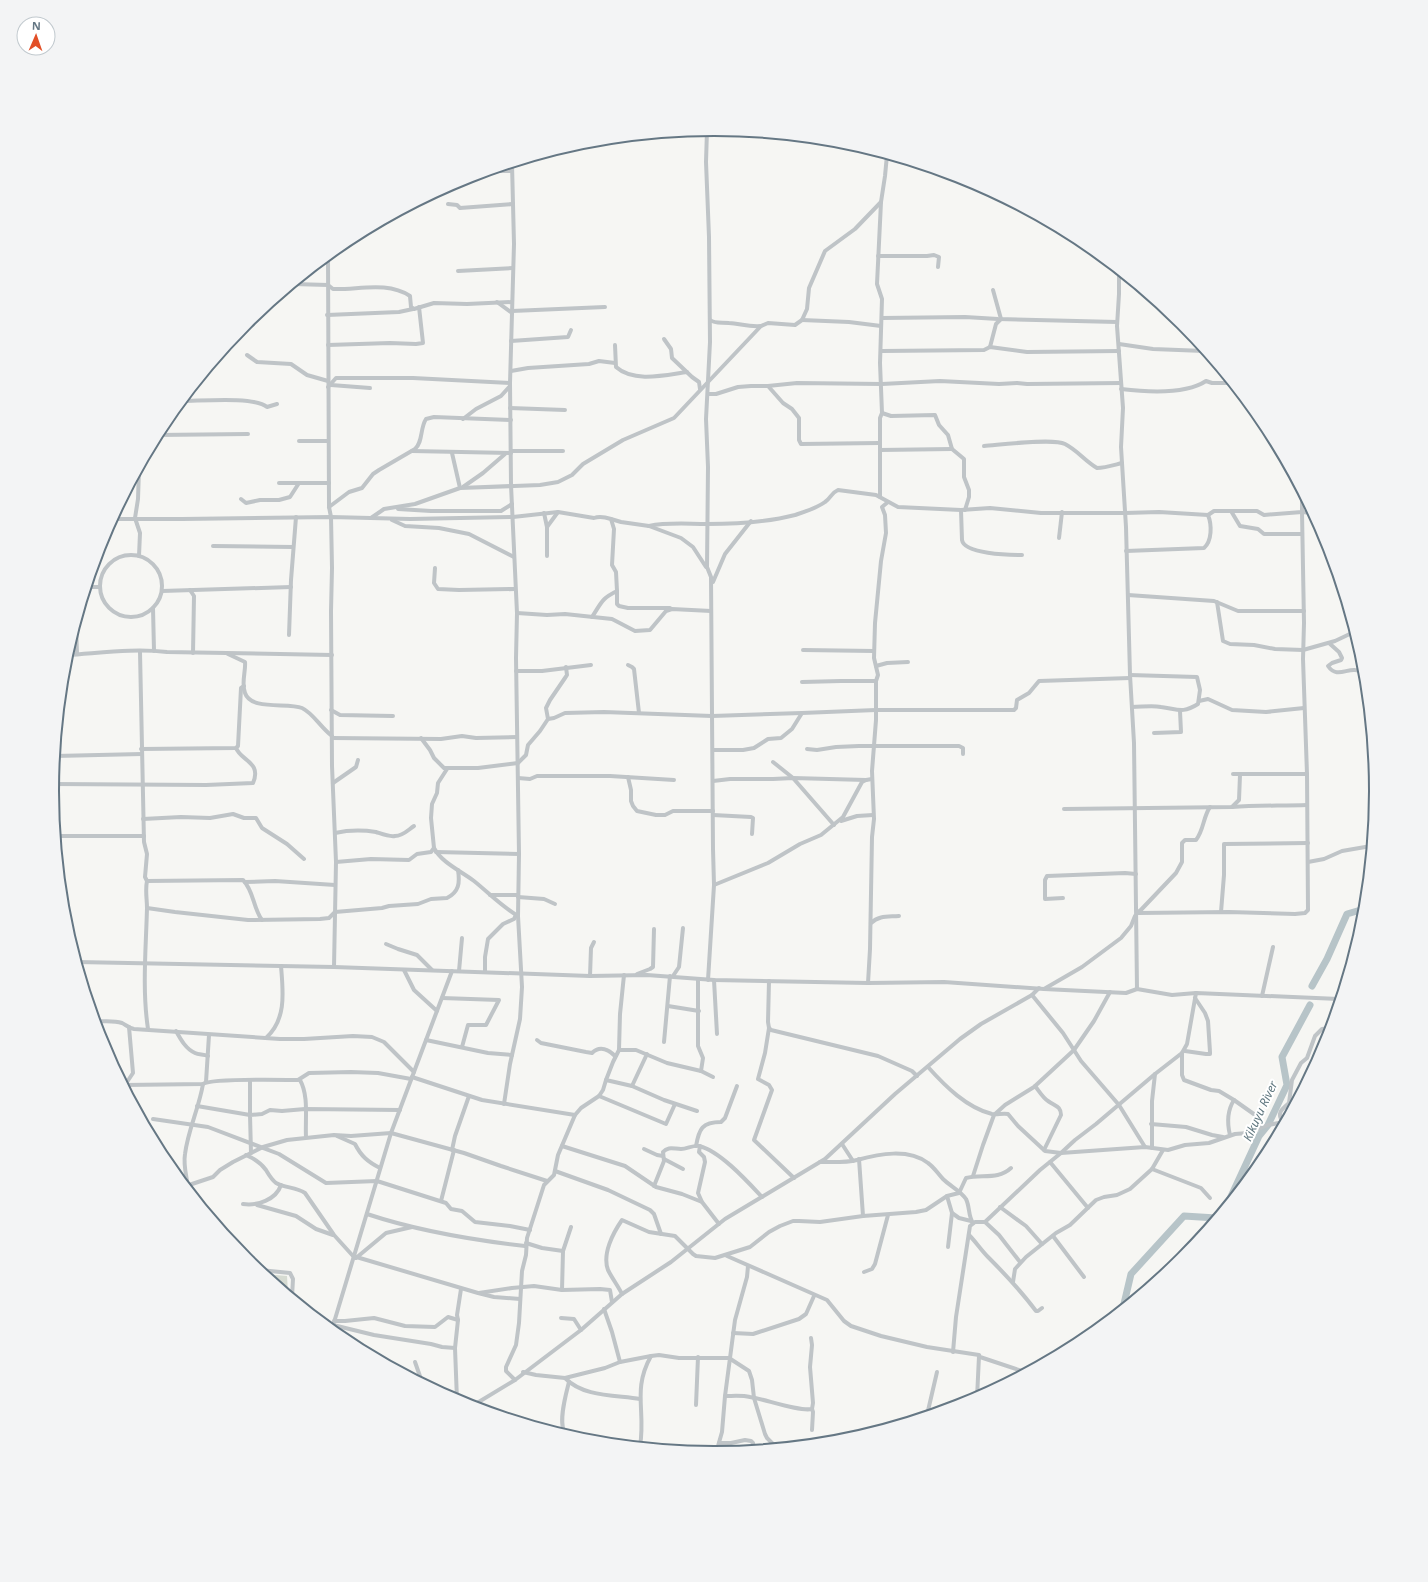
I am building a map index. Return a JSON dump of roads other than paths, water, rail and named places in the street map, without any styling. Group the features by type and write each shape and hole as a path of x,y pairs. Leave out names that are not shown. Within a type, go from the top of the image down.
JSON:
{"street":[{"path":"707,136 706,162 710,320 706,419 707,567"},
{"path":"880,497 879,443 880,418 882,413 880,363 882,351 882,299 878,286 878,256 881,202 885,182 887,159"},
{"path":"503,171 512,171 514,244 510,420 511,485 517,614 516,671 519,854 517,915 522,973 520,1019 512,1055 504,1104"},
{"path":"710,320 713,322 730,323 743,326 761,326 768,323 795,325 802,320 807,309 809,288 825,251 855,229 881,202"},
{"path":"448,204 457,205 460,208 471,208 513,204"},
{"path":"878,256 927,256 934,254 940,257 938,267"},
{"path":"328,262 328,441 329,507 331,517 332,654 331,710 336,862 334,967"},
{"path":"458,271 513,268"},
{"path":"1119,276 1120,294 1117,322 1123,408 1122,463 1132,707 1137,989"},
{"path":"300,284 328,284 333,289 370,287 399,290 410,296 412,309"},
{"path":"993,290 1001,319"},
{"path":"328,315 399,312 434,303 467,304 496,301 512,302"},
{"path":"496,301 512,312 605,307"},
{"path":"328,344 423,343 420,307"},
{"path":"882,318 965,317 1117,322"},
{"path":"990,347 996,324 1001,319"},
{"path":"802,320 849,322 882,326"},
{"path":"371,518 384,509 415,504 462,488 540,485 558,482 572,475 583,464 623,440 674,418 761,326"},
{"path":"511,341 568,337 572,330"},
{"path":"664,339 671,349 672,358 699,382 700,390"},
{"path":"1119,344 1153,349 1198,351"},
{"path":"615,345 616,366 620,370 635,376 687,372"},
{"path":"882,351 984,350 990,347 1027,352 1119,351"},
{"path":"246,355 257,362 291,364 307,375 329,384 370,388"},
{"path":"511,371 528,368 589,364 599,361 615,363"},
{"path":"329,384 336,378 413,378 510,385"},
{"path":"708,394 716,394 738,387 797,383 882,384 940,381 999,384 1121,383"},
{"path":"1121,389 1169,392 1196,387 1206,381 1212,384 1227,384"},
{"path":"463,419 476,409 501,396 510,385"},
{"path":"768,386 782,403 792,409 799,418 799,440 801,444 879,443"},
{"path":"188,401 226,400 261,402 267,407 277,404"},
{"path":"510,408 564,410"},
{"path":"882,413 891,416 935,415 939,425 948,434 952,449 964,459 964,477 969,490 963,510 962,544 971,550 996,554 1022,555"},
{"path":"329,507 349,492 362,488 373,474 411,452 418,446 421,429 426,419 434,417 510,420"},
{"path":"164,435 248,434"},
{"path":"299,441 328,441"},
{"path":"984,446 1030,442 1065,444 1097,468 1102,469 1122,463"},
{"path":"880,450 952,449"},
{"path":"411,452 505,454 511,452 563,451"},
{"path":"452,453 462,488"},
{"path":"462,488 483,473 505,454"},
{"path":"139,479 138,499 135,518 140,534 139,556"},
{"path":"279,483 329,483"},
{"path":"240,499 246,503 260,500 279,500 290,497 299,483"},
{"path":"649,526 668,523 707,524 751,521 795,515 826,502 833,492 838,490 876,494 898,507 963,510 990,508 1030,512 1159,512 1208,515 1214,511 1257,511 1264,515 1306,512"},
{"path":"868,983 871,923 873,815 872,779 876,681 878,675 874,651 877,596 886,533 885,515 882,507 888,502"},
{"path":"1136,912 1295,914 1305,913 1308,908 1302,503"},
{"path":"390,508 431,511 501,511 512,504"},
{"path":"1231,511 1240,526 1258,529 1264,534 1302,534"},
{"path":"119,519 331,517 391,519 513,517 558,512 594,518 602,517 649,526 681,538 688,543 693,547 711,574 714,885 708,980"},
{"path":"547,527 558,512"},
{"path":"1059,538 1062,512"},
{"path":"544,513 547,527 547,556"},
{"path":"1126,551 1204,548 1208,544 1211,522 1208,515"},
{"path":"289,635 293,547 296,517"},
{"path":"391,519 405,526 439,528 469,534 514,557"},
{"path":"611,519 614,529 612,565 616,572 617,604 619,606 628,608 672,608 711,611"},
{"path":"711,586 725,554 751,521"},
{"path":"213,546 293,547"},
{"path":"153,608 142,615 129,617 116,613 106,605 101,594 100,581 104,569 114,560 126,555 139,556 150,562 158,572 162,591 153,608 154,651"},
{"path":"435,568 434,583 438,589 515,589"},
{"path":"92,587 100,587"},
{"path":"162,591 291,587"},
{"path":"190,590 194,596"},
{"path":"193,653 194,596 197,590"},
{"path":"592,617 603,599 617,591"},
{"path":"1128,594 1218,602 1238,611 1304,611"},
{"path":"1218,602 1222,641 1230,644 1254,645 1275,649 1304,650 1329,643 1350,634"},
{"path":"517,614 565,614 612,619 631,630 639,631 650,630 666,611 672,608"},
{"path":"77,642 77,654"},
{"path":"1329,643 1339,652 1342,658 1341,660 1329,665 1329,669 1338,672 1357,670"},
{"path":"803,650 874,651"},
{"path":"74,654 111,651 332,654"},
{"path":"140,652 143,819 146,854 145,876 147,881 145,940 146,1008 148,1029"},
{"path":"226,653 245,662 244,686 246,695 261,704 301,708 332,737 447,739 462,736 476,738 518,737"},
{"path":"876,666 887,663 908,662"},
{"path":"516,671 542,671 591,665"},
{"path":"628,665 634,669 639,713"},
{"path":"421,738 442,768 478,768 518,763 526,755 528,745 548,719 546,708 567,675 566,667"},
{"path":"548,719 565,713 604,712 712,716 876,710 1014,710 1016,708 1017,700 1029,693 1039,681 1130,676 1197,677 1200,690 1199,701 1198,704 1189,710 1180,711 1162,707 1132,707"},
{"path":"802,682 876,681"},
{"path":"59,784 251,784 255,780 252,764 246,758 239,755 236,748 238,740 241,688 244,686"},
{"path":"1199,701 1208,699 1232,710 1266,712 1304,708"},
{"path":"331,710 340,715 393,716"},
{"path":"1154,733 1181,732 1180,711"},
{"path":"713,750 743,750 754,748 768,740 780,738 792,729 802,713"},
{"path":"807,749 817,750 836,747 874,746 959,746 963,748 963,754"},
{"path":"142,749 236,748"},
{"path":"60,756 142,754"},
{"path":"333,783 356,767 358,760"},
{"path":"773,762 793,778 836,824"},
{"path":"447,769 438,783 437,794 432,804 431,818 435,850 505,909 517,915"},
{"path":"1233,774 1307,774"},
{"path":"1232,807 1239,800 1240,774"},
{"path":"518,778 530,778 537,776 628,777 674,780"},
{"path":"628,777 631,790 631,801 637,811 656,815 665,815 673,811 751,817 752,834"},
{"path":"713,781 730,779 793,778 872,779"},
{"path":"714,885 768,863 800,844 821,835 836,824 847,811 860,785 866,780"},
{"path":"1064,809 1307,805"},
{"path":"479,1402 514,1380 582,1330 622,1294 657,1273 735,1212 825,1159 960,1039 981,1024 1082,967 1121,938 1131,926 1136,912 1176,873 1182,862 1182,843 1186,840 1196,840 1201,833 1207,811 1210,807"},
{"path":"143,819 181,817 210,818 233,814 244,818 256,818 262,828 286,844 304,859"},
{"path":"836,824 857,816 873,815"},
{"path":"335,833 346,830 395,836 403,834 414,826"},
{"path":"60,836 144,836"},
{"path":"1221,912 1224,875 1224,844 1308,843"},
{"path":"1308,862 1324,859 1342,851 1366,847"},
{"path":"336,862 371,859 409,860 417,854 435,850 519,854"},
{"path":"147,908 205,916 262,920 329,918 335,912 418,904 430,899 447,898 458,888 458,870"},
{"path":"1063,898 1045,899 1045,880 1047,876 1124,873 1136,874"},
{"path":"147,881 241,880 245,882 275,881 335,885"},
{"path":"245,882 262,920"},
{"path":"490,895 544,899 555,904"},
{"path":"485,972 485,957 488,939 503,924 514,919 517,915"},
{"path":"871,923 875,918 899,916"},
{"path":"664,1042 671,976 679,967 683,928"},
{"path":"631,976 653,967 654,929"},
{"path":"459,971 462,938"},
{"path":"590,976 591,948 594,942"},
{"path":"386,944 399,950 413,953 421,958 432,970"},
{"path":"1262,996 1273,947"},
{"path":"81,962 334,967 590,976 671,976 708,980 868,983 944,982 1126,993 1137,989 1172,995 1195,996 1262,996 1335,999"},
{"path":"266,1038 277,1024 283,1003 281,966"},
{"path":"404,970 414,990 437,1011"},
{"path":"334,1324 352,1262 355,1257 391,1133 452,971"},
{"path":"514,1380 506,1371 506,1368 516,1345 521,1287 526,1255 525,1244 544,1186 555,1172 556,1161 574,1116 581,1108 599,1096 603,1090 619,1050 620,1014 624,975"},
{"path":"698,979 698,1046 703,1061 701,1071"},
{"path":"714,980 717,1034"},
{"path":"770,981 769,1028 765,1053 758,1079 769,1085 772,1090 754,1140 794,1178"},
{"path":"973,1176 994,1115 1035,1086 1074,1050 1094,1021 1110,992"},
{"path":"1032,995 1063,1033 1081,1062 1119,1105 1145,1147"},
{"path":"1195,996 1184,1052 1182,1075 1184,1080 1210,1090 1219,1091 1234,1100 1258,1117 1261,1122 1260,1128"},
{"path":"985,1222 1075,1140 1184,1052 1210,1054 1208,1021 1195,996"},
{"path":"442,998 499,1000 486,1025 468,1025 462,1047"},
{"path":"668,1006 699,1010"},
{"path":"101,1021 123,1023 129,1028 209,1035 304,1040 353,1036 372,1037 384,1042 414,1072"},
{"path":"127,1082 133,1073 129,1028"},
{"path":"769,1028 878,1056 912,1071 917,1076"},
{"path":"1281,1119 1280,1112 1282,1108 1289,1103 1292,1080 1301,1063 1306,1060 1315,1036 1324,1029"},
{"path":"176,1031 189,1049 197,1054 208,1056"},
{"path":"186,1179 185,1154 197,1106 205,1083 209,1035"},
{"path":"426,1040 488,1053 512,1055"},
{"path":"537,1040 541,1043 592,1053 593,1051 601,1048 609,1050 616,1056"},
{"path":"619,1050 636,1050 670,1064 701,1071 713,1077"},
{"path":"632,1086 647,1054"},
{"path":"928,1067 940,1080 969,1104 994,1115 1008,1114 1018,1126 1045,1151 1051,1161 1088,1208"},
{"path":"129,1085 250,1080 300,1080 309,1073 378,1073 412,1078 492,1103 574,1116"},
{"path":"1152,1148 1151,1124 1155,1074"},
{"path":"250,1080 251,1142 253,1152 270,1178 281,1186 301,1190 305,1193 334,1235 355,1257 461,1289 494,1297 520,1299"},
{"path":"300,1080 304,1086 306,1137"},
{"path":"606,1080 632,1086 675,1104 697,1111"},
{"path":"719,1224 702,1202 698,1191 705,1162 704,1157 699,1152 698,1146 700,1131 709,1123 720,1122 725,1118 737,1086"},
{"path":"1035,1086 1048,1101 1058,1106 1061,1110 1061,1115 1045,1151"},
{"path":"441,1201 453,1150 454,1136 470,1096"},
{"path":"599,1096 666,1124 675,1104"},
{"path":"1230,1135 1228,1126 1229,1111 1234,1100"},
{"path":"197,1106 250,1115 262,1114 270,1110 400,1110"},
{"path":"154,1119 208,1126 279,1154 326,1183 377,1181 441,1201 449,1205 451,1209 466,1213 475,1222 530,1230"},
{"path":"1045,1151 1061,1153 1145,1147 1172,1150 1185,1145 1209,1143 1230,1135 1248,1133 1278,1123"},
{"path":"1151,1124 1186,1127 1212,1136 1224,1137"},
{"path":"190,1185 213,1177 220,1170 233,1162 263,1147 287,1140 334,1135 351,1136 391,1133 453,1150 547,1181"},
{"path":"334,1135 353,1142 368,1161 380,1168"},
{"path":"272,1144 279,1154"},
{"path":"842,1144 853,1161"},
{"path":"562,1146 625,1166 654,1186 682,1194 702,1202"},
{"path":"654,1186 664,1157 664,1152 669,1148 686,1149 698,1146 725,1160 742,1175 762,1197"},
{"path":"644,1149 664,1157 683,1169"},
{"path":"1013,1282 1015,1269 1020,1262 1052,1236 1070,1225 1099,1198 1117,1195 1130,1189 1152,1169 1163,1150"},
{"path":"820,1162 853,1161 863,1158 904,1153 917,1157 930,1164 942,1178 966,1200 972,1222 968,1235 956,1318 954,1352"},
{"path":"246,1155 259,1162"},
{"path":"859,1159 863,1216"},
{"path":"959,1193 966,1178 973,1176 996,1176 1011,1168"},
{"path":"1152,1169 1201,1188 1210,1198"},
{"path":"555,1172 608,1190 650,1210 654,1214 660,1234"},
{"path":"257,1205 277,1192 281,1186"},
{"path":"622,1294 608,1270 606,1262 610,1244 622,1220 642,1230 675,1236 693,1254 703,1258 715,1258 727,1256 750,1247 756,1244 769,1232 780,1226 799,1220 820,1222 926,1210 947,1196 959,1193"},
{"path":"947,1196 952,1213 948,1247"},
{"path":"243,1204 257,1205 296,1216 316,1229 334,1235"},
{"path":"1000,1207 1026,1226 1042,1244"},
{"path":"952,1213 959,1218 972,1222 985,1222 999,1235 1020,1262"},
{"path":"367,1214 391,1222 453,1235 525,1244 562,1251"},
{"path":"864,1272 872,1269 875,1264 888,1215"},
{"path":"355,1257 386,1232 414,1227"},
{"path":"562,1290 562,1251 571,1227"},
{"path":"968,1235 977,1243 1006,1277 1013,1282 1036,1311 1042,1308"},
{"path":"1052,1236 1084,1277"},
{"path":"727,1256 782,1279 814,1296 829,1302 844,1321 851,1326 880,1336 954,1352 979,1355 980,1357 1019,1370"},
{"path":"718,1446 722,1432 724,1396 735,1317 747,1277 748,1266"},
{"path":"269,1271 290,1273 293,1279 292,1292"},
{"path":"477,1293 534,1286 562,1290 600,1289 610,1290 612,1302"},
{"path":"457,1393 455,1348 458,1320 457,1315 461,1289"},
{"path":"733,1333 753,1334 799,1319 806,1314 814,1296"},
{"path":"604,1309 620,1362"},
{"path":"335,1325 345,1321 374,1318 405,1326 435,1327 448,1317 458,1320"},
{"path":"561,1318 574,1319 582,1330"},
{"path":"337,1327 374,1335 455,1348"},
{"path":"811,1338 812,1345 810,1363 813,1403 812,1430"},
{"path":"523,1372 565,1378 605,1368 620,1362 659,1355 679,1358 729,1358 749,1371 752,1380 754,1398 765,1434 772,1443"},
{"path":"977,1390 979,1355"},
{"path":"641,1441 642,1434 640,1398 642,1377 651,1356"},
{"path":"696,1405 698,1357"},
{"path":"415,1362 420,1376"},
{"path":"928,1410 937,1372"},
{"path":"565,1378 573,1386 585,1390 640,1398"},
{"path":"563,1428 564,1402 569,1382"},
{"path":"724,1396 743,1396 802,1409 812,1408"},
{"path":"719,1443 731,1443 748,1440 752,1442 753,1445"}],"waterway":[{"name":"Kikuyu River","path":"1312,986 1327,959 1347,914 1357,911"},
{"name":"Kikuyu River","path":"1234,1190 1259,1136 1268,1125 1287,1085 1282,1057 1310,1005"},
{"name":"Kikuyu River","path":"1125,1301 1131,1274 1184,1216 1211,1218"}]}
